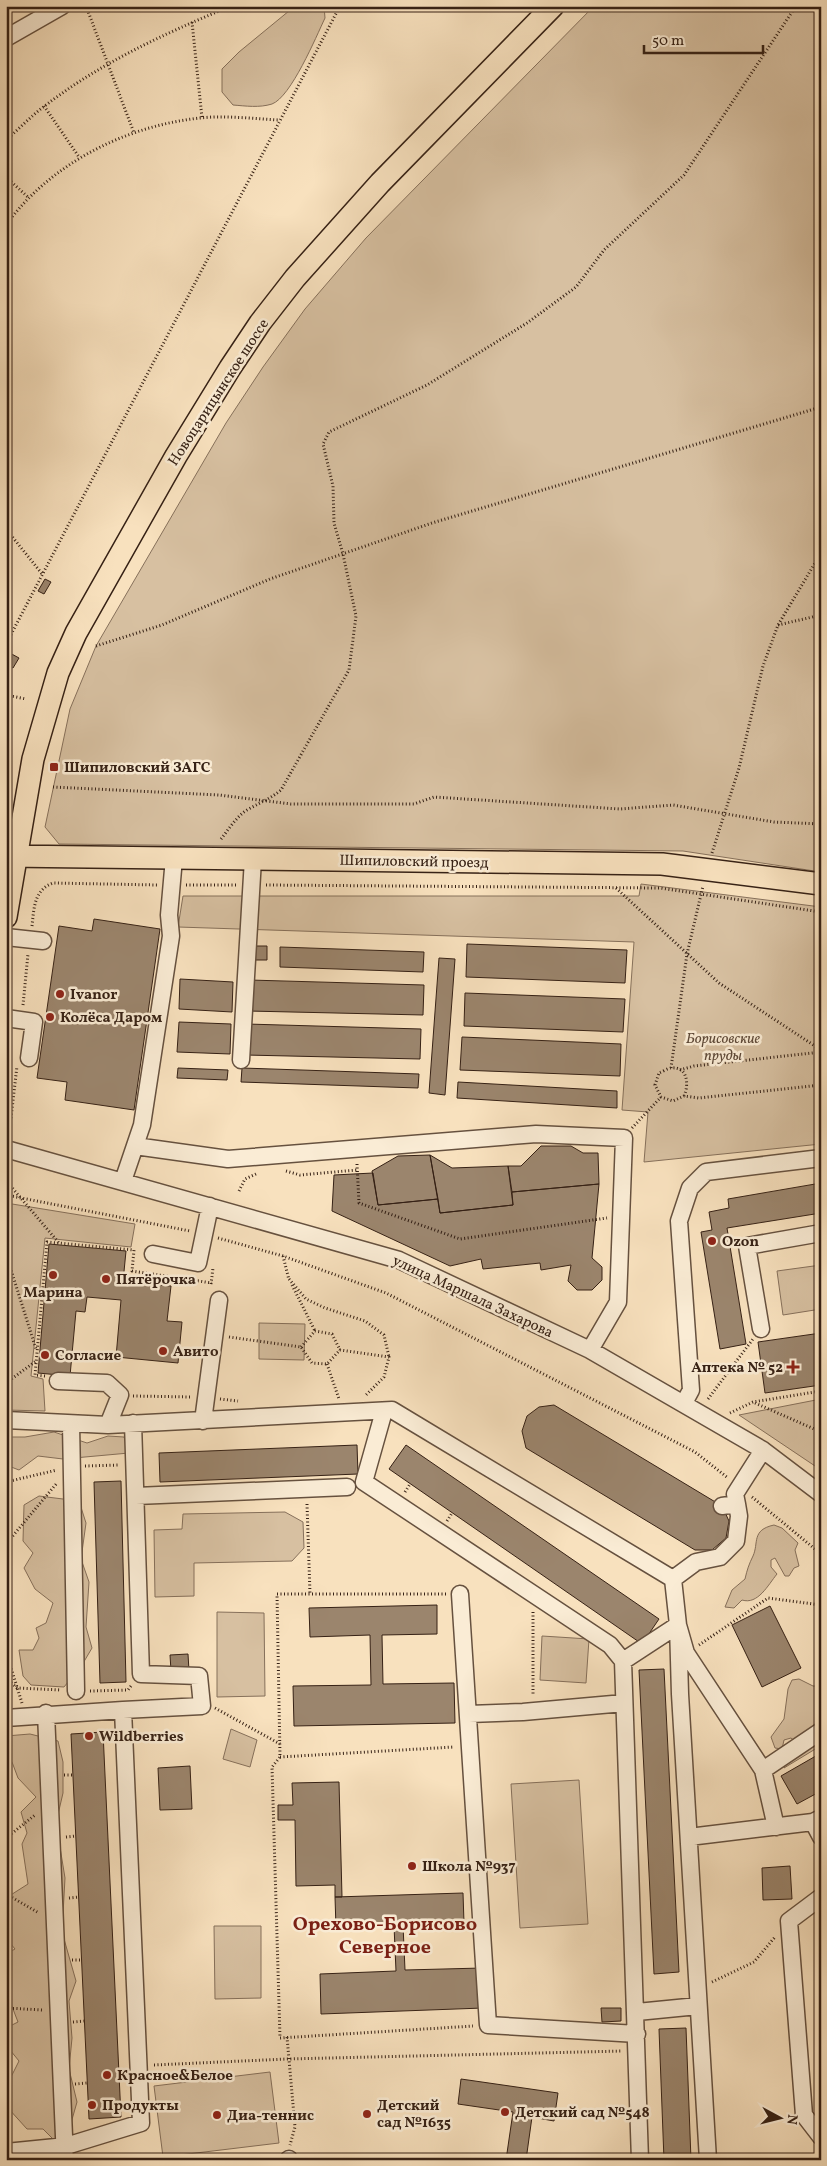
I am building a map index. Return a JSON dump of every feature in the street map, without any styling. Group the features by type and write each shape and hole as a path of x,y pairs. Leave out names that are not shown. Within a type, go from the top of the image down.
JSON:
{"main road":[{"name":"Новоцарицынское шоссе","path":"6,917 11,856 32,759 58,673 76,633 176,456 260,322 295,278 360,205 553,6"},
{"name":"Шипиловский проезд","path":"11,856 662,864 821,884"}],"street":[{"path":"6,38 62,6"},
{"path":"124,1181 142,1125 171,936 169,915 174,858"},
{"path":"241,1060 253,885 253,859"},
{"path":"6,937 43,941"},
{"path":"6,1018 34,1022 29,1058"},
{"path":"135,1146 228,1158 536,1134 624,1138 618,1302 590,1350"},
{"name":"улица Маршала Захарова","path":"6,1149 399,1260 590,1350 763,1450 821,1494"},
{"path":"684,1403 691,1390 678,1221 690,1188 706,1172 821,1158"},
{"path":"153,1254 198,1263 210,1206"},
{"path":"761,1328 747,1246 821,1233"},
{"path":"203,1421 214,1335 215,1296"},
{"path":"58,1381 107,1383 120,1395 108,1425"},
{"path":"6,1420 108,1425 203,1421 344,1403 384,1411 392,1410 673,1579"},
{"path":"384,1411 364,1482 610,1645 623,1660 637,2012 640,2160"},
{"path":"6,1718 46,1713 202,1706 199,1676 141,1674 133,1423"},
{"path":"71,1424 76,1691"},
{"path":"673,1579 696,1562 720,1557 736,1541 739,1516 729,1505 763,1450"},
{"path":"136,1496 347,1487"},
{"path":"673,1579 678,1625 708,2160"},
{"path":"460,1594 488,2025 637,2041"},
{"path":"678,1625 686,1653 763,1770 776,1827"},
{"path":"623,1660 678,1625"},
{"path":"469,1714 533,1711 624,1703"},
{"path":"6,2152 65,2153 141,2123 123,1710"},
{"path":"46,1713 65,2153"},
{"path":"763,1770 821,1731"},
{"path":"689,1837 776,1827 817,1820 821,1837"},
{"path":"821,1898 789,1922 804,2115 821,2137"},
{"path":"637,2012 698,2006"}],"path":[{"path":"86,6 134,133"},
{"path":"6,140 44,106 108,64 136,48 230,6"},
{"path":"6,644 340,6"},
{"path":"222,840 232,823 245,812 267,801 281,790 350,670 356,616 343,554 334,523 333,486 322,444 329,432 427,385 528,323 576,286 604,250 684,175 796,6"},
{"path":"192,22 202,118"},
{"path":"44,106 79,158"},
{"path":"6,226 29,198 53,175 79,158 134,133 171,123 202,118 280,120"},
{"path":"6,177 29,198"},
{"path":"96,646 162,625 270,579 432,523 821,407"},
{"path":"6,529 43,575"},
{"path":"711,857 719,826 739,768 763,666 778,625 821,553"},
{"path":"778,625 821,615"},
{"path":"6,695 26,699"},
{"path":"53,787 220,795 291,804 414,804 434,797 469,801 620,809 673,805 774,822 821,824"},
{"path":"671,1068 687,954 705,880"},
{"path":"35,902 42,889 53,883 616,887 660,888 821,912"},
{"path":"616,887 719,983 821,1051"},
{"path":"821,1051 694,1066 680,1070 671,1068 659,1073 655,1085 661,1097 673,1101 684,1096 699,1098 821,1086"},
{"path":"680,1070 687,1077 689,1087 684,1096"},
{"path":"637,1121 661,1097"},
{"path":"356,1148 359,1203 460,1238 610,1217"},
{"path":"278,1171 284,1170 300,1175 357,1170"},
{"path":"239,1192 245,1179 259,1172"},
{"path":"8,1183 59,1243"},
{"path":"6,1195 167,1225 203,1234 283,1256 395,1297 695,1452 821,1554"},
{"path":"58,1381 47,1376 35,1375 46,1242 134,1250 132,1271 212,1282"},
{"path":"6,1254 37,1352"},
{"path":"283,1256 289,1279 316,1331"},
{"path":"213,1271 212,1282 215,1296"},
{"path":"289,1279 306,1299 325,1308 365,1321 384,1334 389,1357 384,1377 367,1395 358,1396"},
{"path":"708,1399 761,1328"},
{"path":"301,1347 316,1331"},
{"path":"316,1331 332,1334 340,1350"},
{"path":"214,1335 301,1347 312,1363 327,1364"},
{"path":"340,1350 389,1357"},
{"path":"327,1364 340,1350"},
{"path":"6,1383 36,1361"},
{"path":"327,1364 344,1403"},
{"path":"729,1413 753,1402 821,1391"},
{"path":"120,1395 244,1401"},
{"path":"329,1400 344,1403"},
{"path":"753,1402 821,1432"},
{"path":"6,1482 71,1466 135,1464"},
{"path":"6,1544 71,1466"},
{"path":"307,1489 310,1594"},
{"path":"460,1594 278,1594 280,1757 272,1767 280,2038 488,2025"},
{"path":"533,1594 533,1711"},
{"path":"686,1653 768,1598 821,1605"},
{"path":"6,1652 26,1716"},
{"path":"6,1678 17,1688"},
{"path":"201,1700 280,1745"},
{"path":"280,1757 470,1746"},
{"path":"6,1838 50,1803"},
{"path":"6,1894 55,1922"},
{"path":"698,1989 754,1962 789,1922"},
{"path":"6,2008 59,2012"},
{"path":"287,2037 287,2059 295,2127 290,2138 288,2160"},
{"path":"138,2065 287,2059 583,2053 637,2041"}],"green space":[{"path":"295,6 324,6 325,18 295,79 279,99 272,104 257,106 233,105 222,92 222,69 239,52"},
{"path":"594,6 821,6 821,872 683,851 59,844 45,827 70,709 96,646 226,423 305,309 366,238"},
{"name":"Борисовские пруды","path":"641,884 821,907 821,1144 644,1162 648,1112 622,1110 634,942 178,927 183,896 639,896"},
{"path":"6,1203 135,1224 131,1247 45,1238 31,1376 43,1379 45,1411 6,1410"},
{"path":"821,1265 821,1309 783,1315 777,1271"},
{"path":"259,1323 305,1324 304,1360 259,1359"},
{"path":"821,1399 821,1470 739,1415"},
{"path":"54,1432 87,1443 108,1436 124,1437 129,1453 63,1459 38,1456 19,1470 6,1465 7,1437 25,1437"},
{"path":"39,1496 79,1501 86,1523 81,1559 89,1582 86,1627 92,1648 82,1665 64,1687 31,1685 23,1676 19,1650 33,1650 39,1638 36,1628 46,1623 53,1603 35,1589 24,1568 33,1553 23,1541 24,1505"},
{"path":"285,1512 303,1522 304,1548 292,1561 194,1563 194,1596 155,1597 154,1530 182,1529 183,1514"},
{"path":"774,1525 782,1528 798,1543 795,1550 799,1566 794,1568 789,1576 785,1576 775,1558 771,1560 771,1567 777,1574 762,1593 753,1600 742,1600 734,1608 725,1607 732,1590 745,1579 759,1534 767,1527"},
{"path":"217,1612 264,1613 265,1696 217,1697"},
{"path":"542,1636 589,1639 586,1683 540,1680"},
{"path":"799,1679 813,1686 821,1686 821,1743 817,1748 784,1768 796,1742 791,1738 784,1740 782,1749 775,1748 771,1737 784,1719 788,1689 792,1680"},
{"path":"231,1729 257,1740 250,1767 223,1759"},
{"path":"30,1734 58,1741 63,1762 63,1793 56,1823 65,1878 62,1932 76,1981 69,2001 72,2038 69,2069 77,2102 71,2123 55,2141 43,2129 27,2129 8,2108 7,2085 19,2061 6,2045 6,2028 18,2022 6,1991 6,1954 15,1949 6,1938 6,1898 28,1884 22,1844 27,1833 21,1812 36,1797 18,1778 12,1762 6,1755 6,1736"},
{"path":"579,1780 588,1924 520,1928 511,1784"},
{"path":"214,1926 261,1926 261,1998 215,1999"},
{"name":"Диа-теннис","path":"270,2072 279,2143 163,2157 154,2086"}],"building":[{"path":"45,579 51,582 44,594 38,591"},
{"path":"8,652 19,658 13,668 6,665"},
{"path":"94,919 160,929 134,1110 65,1100 67,1082 37,1078 59,926 92,931"},
{"path":"467,944 627,950 625,983 466,977"},
{"path":"253,946 267,946 267,960 253,960"},
{"path":"280,947 424,952 423,972 280,967"},
{"path":"439,958 455,959 445,1095 429,1093"},
{"path":"180,979 233,982 232,1012 179,1009"},
{"path":"249,980 424,985 423,1015 248,1011"},
{"path":"465,993 625,999 623,1032 464,1026"},
{"path":"179,1022 231,1024 230,1054 177,1052"},
{"path":"246,1024 421,1029 420,1059 245,1055"},
{"path":"462,1037 621,1044 620,1076 460,1070"},
{"path":"178,1068 228,1070 227,1080 177,1078"},
{"path":"242,1068 419,1074 418,1088 241,1082"},
{"path":"458,1082 617,1091 617,1108 457,1098"},
{"path":"541,1146 571,1146 583,1153 598,1153 599,1184 512,1192 508,1166 521,1166"},
{"path":"430,1155 438,1199 378,1205 372,1171 398,1156"},
{"path":"430,1155 452,1168 508,1166 513,1205 440,1213"},
{"path":"373,1173 378,1205 438,1199 440,1213 513,1205 512,1192 599,1184 592,1258 602,1267 602,1280 592,1290 577,1290 568,1281 571,1265 541,1270 540,1263 483,1269 481,1259 450,1266 332,1211 334,1175"},
{"path":"821,1183 821,1213 727,1228 746,1344 720,1349 701,1232 712,1230 709,1212 729,1208 728,1199"},
{"path":"49,1244 126,1251 123,1282 171,1286 167,1321 182,1322 178,1363 116,1357 121,1300 87,1297 85,1312 76,1311 70,1376 38,1373"},
{"path":"821,1333 821,1385 765,1393 758,1342"},
{"path":"554,1405 722,1506 729,1521 726,1538 712,1550 695,1550 526,1448 522,1431 527,1416 539,1407"},
{"path":"357,1445 358,1474 160,1482 159,1453"},
{"path":"406,1445 659,1619 642,1644 389,1469"},
{"path":"121,1481 126,1682 100,1683 94,1482"},
{"path":"437,1605 437,1634 382,1635 383,1684 454,1683 455,1723 294,1726 293,1686 371,1685 370,1635 310,1637 309,1608"},
{"path":"770,1606 801,1668 762,1687 732,1625"},
{"path":"188,1654 189,1671 171,1671 170,1655"},
{"path":"664,1669 679,1972 654,1974 639,1670"},
{"path":"103,1732 121,2117 89,2119 71,1734"},
{"path":"821,1753 821,1791 797,1804 781,1776"},
{"path":"190,1766 192,1809 160,1810 158,1768"},
{"path":"339,1782 342,1897 335,1897 335,1885 296,1886 295,1820 278,1820 278,1805 293,1805 292,1783"},
{"path":"790,1866 792,1899 763,1900 762,1868"},
{"path":"463,1893 464,1923 403,1925 405,1970 482,1968 483,2008 321,2014 320,1974 396,1971 394,1926 336,1928 335,1897"},
{"path":"601,2008 621,2008 621,2021 602,2022"},
{"path":"686,2028 691,2160 664,2160 659,2029"},
{"path":"461,2079 558,2093 554,2121 532,2117 526,2160 506,2160 513,2112 458,2104"},
{"path":"449,2155 479,2160 448,2160"}],"place":[{"name":"Шипиловский ЗАГС","path":"54,767"},
{"name":"Ivanor","path":"60,994"},
{"name":"Колёса Даром","path":"50,1017"},
{"name":"Ozon","path":"712,1241"},
{"name":"Марина","path":"53,1275"},
{"name":"Пятёрочка","path":"106,1279"},
{"name":"Авито","path":"163,1351"},
{"name":"Согласие","path":"45,1355"},
{"name":"Аптека № 52","path":"793,1367"},
{"name":"Wildberries","path":"89,1736"},
{"name":"Школа №937","path":"412,1866"},
{"name":"Красное&Белое","path":"107,2075"},
{"name":"Продукты","path":"92,2105"},
{"name":"Детский сад №548","path":"505,2112"},
{"name":"Детский сад №1635","path":"367,2114"},
{"name":"Диа-теннис","path":"217,2115"}],"district":[{"name":"Орехово-Борисово Северное","path":"385,1934"}]}
